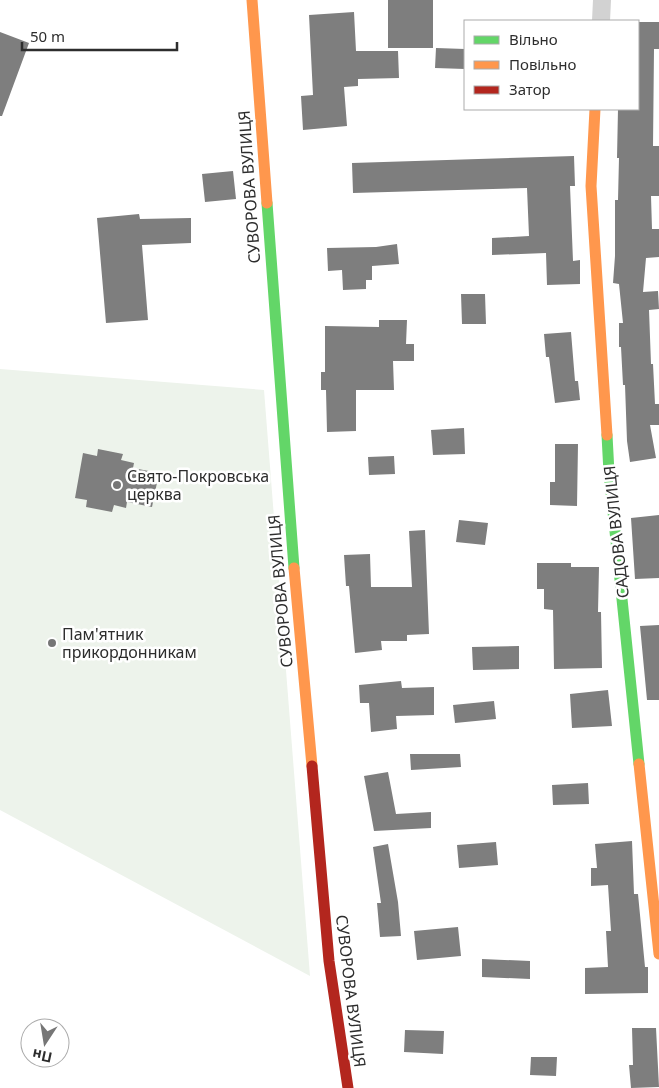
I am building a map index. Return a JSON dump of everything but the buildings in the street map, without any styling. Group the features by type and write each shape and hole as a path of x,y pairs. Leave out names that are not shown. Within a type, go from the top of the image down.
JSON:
{"street":[{"name":"СУВОРОВА ВУЛИЦЯ","path":"252,0 288,494 329,962 348,1088"},
{"path":"601,20 602,0"},
{"name":"САДОВА ВУЛИЦЯ","path":"596,110 591,186 609,473 659,954"}],"shaded area":[{"path":"0,369 264,390 310,976 0,810"}],"traffic: fast":[{"path":"267,203 294,568"},
{"path":"607,435 609,473 639,764"}],"traffic: slow":[{"path":"252,0 267,203"},
{"path":"595,110 591,186 607,435"},
{"path":"294,568 312,766"},
{"path":"639,764 659,954"}],"traffic: jam":[{"path":"312,766 329,961 348,1088"}],"place":[{"name":"Свято-Покровська церква","path":"117,485"},
{"name":"Пам'ятник прикордонникам","path":"52,643"}]}
